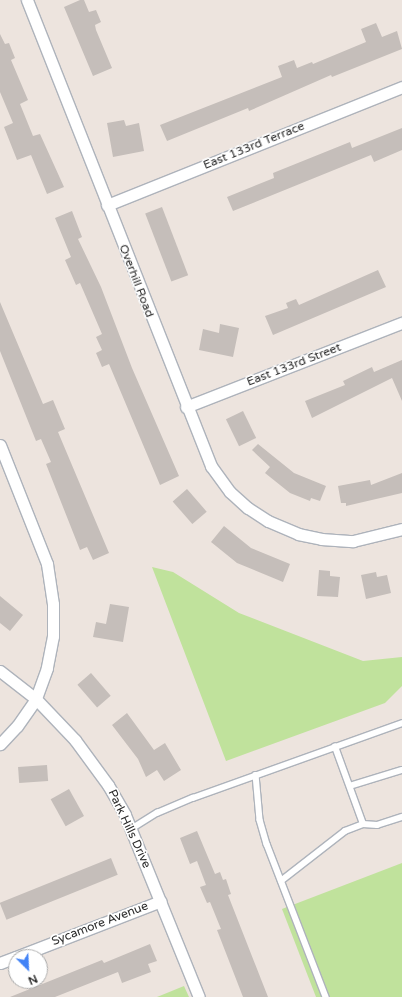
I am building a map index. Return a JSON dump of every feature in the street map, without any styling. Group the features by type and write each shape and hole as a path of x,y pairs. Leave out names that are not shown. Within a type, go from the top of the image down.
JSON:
{"street":[{"name":"Overhill Road","path":"27,0 186,407 211,466 230,492 248,508 287,530 321,539 354,540 402,529"},
{"name":"East 133rd Terrace","path":"107,205 402,87"},
{"name":"East 133rd Street","path":"186,407 402,323"},
{"path":"0,445 47,564 53,604 53,636 47,668 36,699 17,726 0,744"},
{"name":"Park Hills Drive","path":"0,671 36,699 80,746 108,785 131,829 199,997"},
{"name":"Sycamore Avenue","path":"37,949 161,901"}],"lane":[{"path":"131,829 193,798 402,723"},
{"path":"335,747 363,824"},
{"path":"350,786 402,770"},
{"path":"256,775 260,820 281,881 326,997"},
{"path":"281,881 346,831 363,824 377,825 402,817"}],"green space":[{"path":"152,567 173,572 239,613 363,661 402,657 402,686 385,703 226,761"},
{"path":"402,863 402,997 316,997 282,909"},
{"path":"184,986 189,997 157,997"}],"building":[{"path":"80,0 84,0 89,12 96,10 101,22 95,25 96,30 112,68 93,76 64,7"},
{"path":"376,23 382,37 397,31 402,49 332,77 331,75 249,111 248,108 167,141 160,125 282,77 278,66 294,60 297,68 312,62 313,64 366,42 361,29"},
{"path":"0,34 5,44 9,43 15,58 11,60 28,100 20,104 33,136 40,134 64,187 47,194 31,155 17,160 4,127 13,123 0,92"},
{"path":"124,120 126,126 139,123 144,151 113,157 107,123"},
{"path":"402,128 402,150 374,162 371,155 233,211 227,197 274,178 273,173 350,142 352,148"},
{"path":"162,207 188,275 171,282 145,213"},
{"path":"72,211 82,237 78,239 101,287 132,368 179,476 160,485 109,364 102,367 96,353 102,350 96,337 102,334 80,283 76,285 65,260 71,257 55,218"},
{"path":"378,270 386,287 273,335 265,316 288,308 286,303 296,299 299,305"},
{"path":"0,302 43,404 53,400 65,429 58,432 109,553 93,560 87,547 80,550 46,464 51,462 41,439 36,441 0,351"},
{"path":"220,324 239,328 233,357 199,350 203,329 219,333"},
{"path":"402,360 402,401 392,378 312,418 305,401 345,385 343,381 372,367 374,372"},
{"path":"243,411 256,438 239,446 226,419"},
{"path":"258,444 294,473 326,486 320,501 311,498 310,501 290,493 265,473 270,467 252,450"},
{"path":"402,473 402,493 346,506 346,503 341,503 338,486 370,480 371,485"},
{"path":"187,489 207,512 192,524 173,501"},
{"path":"224,526 251,548 290,564 283,582 237,563 211,542"},
{"path":"319,570 330,571 330,576 340,577 338,597 317,596"},
{"path":"376,572 377,577 387,575 391,593 366,599 361,575"},
{"path":"0,596 23,615 10,631 0,623"},
{"path":"110,604 129,607 123,642 93,637 96,622 106,624"},
{"path":"91,673 111,696 97,707 77,685"},
{"path":"127,713 154,750 165,743 181,770 164,781 157,770 146,777 138,759 112,725"},
{"path":"47,765 48,781 19,783 18,767"},
{"path":"69,789 84,816 66,826 51,799"},
{"path":"197,831 215,874 220,872 223,880 226,879 231,894 228,895 268,997 243,997 217,930 221,929 210,902 207,903 200,887 206,885 197,861 190,864 180,838"},
{"path":"111,858 118,875 6,920 0,903"},
{"path":"150,944 157,961 148,964 151,972 122,983 118,972 55,997 10,997 30,989 48,989 48,982 102,960 104,963"}]}
